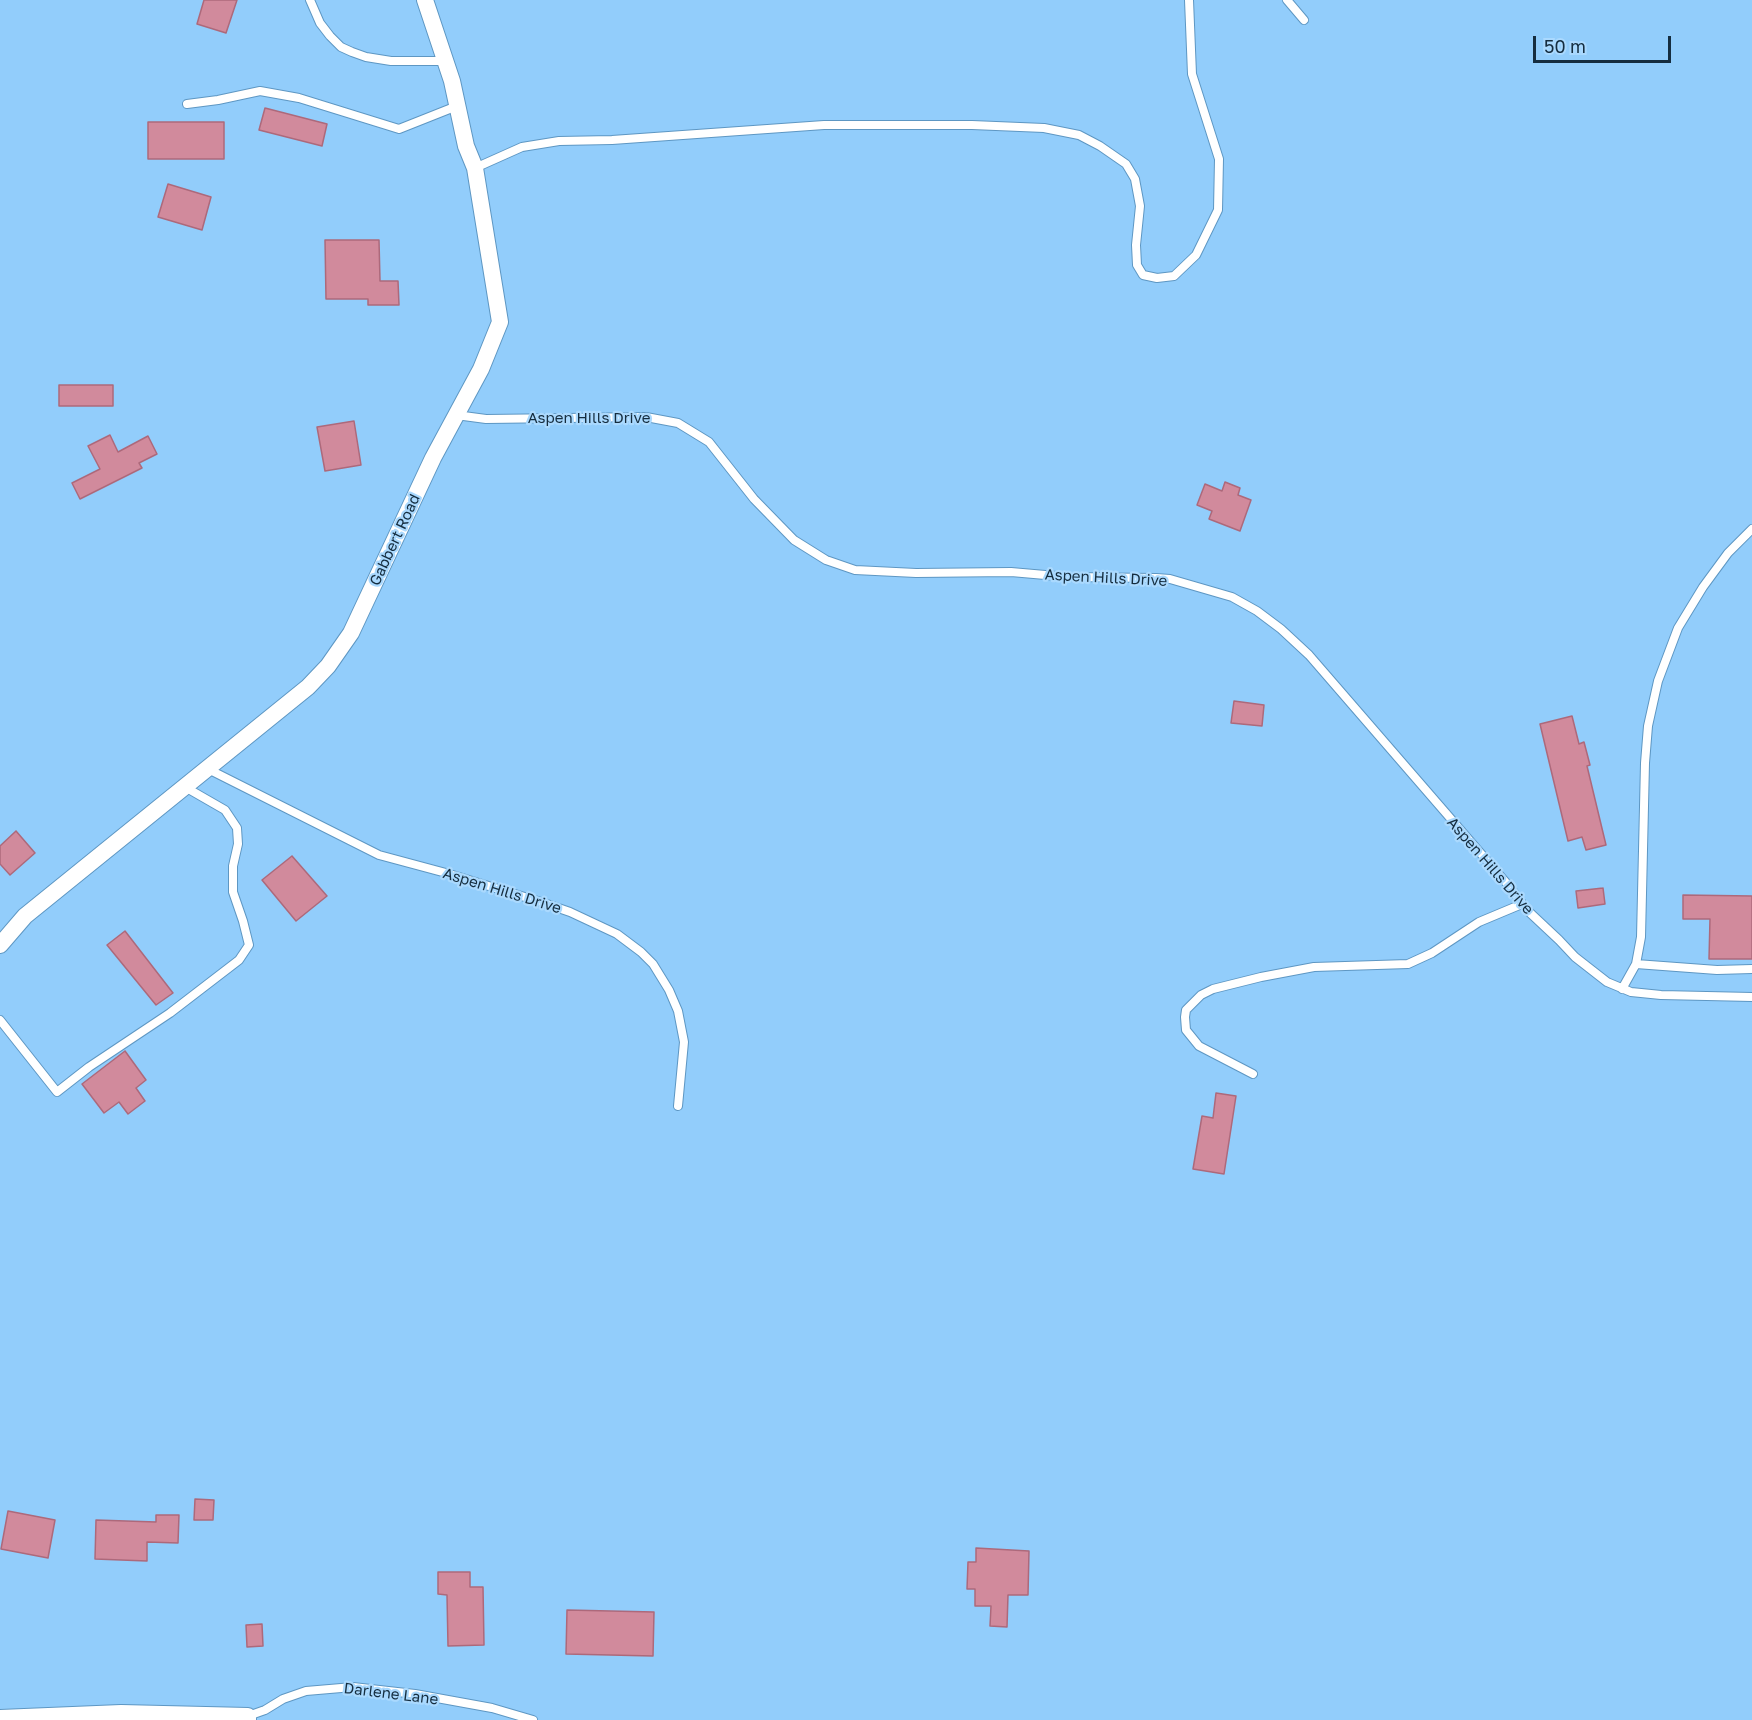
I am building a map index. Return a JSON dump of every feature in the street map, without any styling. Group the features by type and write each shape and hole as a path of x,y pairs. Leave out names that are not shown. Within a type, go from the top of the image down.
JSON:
{"street":[{"name":"Gabbert Road","path":"0,945 25,916 308,687 328,666 351,633 420,484 481,369 500,322 475,168 466,146 452,81 425,0"},
{"path":"0,1718 121,1713 248,1718"}],"lane":[{"path":"310,0 320,24 341,47 352,52 391,61 445,61"},
{"path":"475,168 522,147 559,141 612,140 824,125 972,125 1044,128 1079,135 1126,164 1135,179 1140,206 1136,245 1137,265 1143,275 1157,278 1174,276 1196,255 1218,210 1219,159 1192,74 1190,0"},
{"path":"1287,0 1304,20"},
{"path":"186,104 260,91 299,98 399,129 457,106"},
{"name":"Aspen Hills Drive","path":"456,415 486,419 646,417 678,423 710,442 754,499 794,540 826,560 855,570 916,573 1011,572 1068,578 1170,579 1232,597 1257,610 1309,655 1509,886 1522,904 1575,957 1607,982 1631,992 1752,998"},
{"path":"1622,989 1636,964 1641,937 1645,763 1648,726 1658,681 1678,628 1702,588 1728,553 1752,529"},
{"name":"Aspen Hills Drive","path":"208,769 379,855 551,906 617,934 653,964 669,990 678,1011 684,1042 678,1106"},
{"path":"0,1020 57,1092 89,1066 170,1013 239,960 249,945 233,892 233,866 238,844 237,828 225,810 185,787"},
{"path":"1253,1074 1199,1046 1186,1030 1186,1010 1201,996 1213,989 1314,967 1408,964 1432,953 1479,922 1522,904"},
{"path":"1636,964 1717,970 1752,969"},
{"name":"Darlene Lane","path":"248,1718 283,1698 306,1691 353,1687 416,1694 492,1708 533,1720"}],"building":[{"path":"204,0 237,0 226,33 197,24"},
{"path":"265,108 327,124 322,146 259,130"},
{"path":"148,122 224,122 224,159 148,159"},
{"path":"168,184 211,197 202,230 158,217"},
{"path":"325,240 379,240 380,281 398,281 399,305 368,305 368,299 326,299"},
{"path":"59,385 113,385 113,406 59,406"},
{"path":"354,421 361,465 325,471 317,427"},
{"path":"110,435 118,452 148,436 157,454 139,463 142,468 80,499 72,483 100,469 88,446"},
{"path":"1225,482 1240,488 1238,495 1251,500 1240,531 1209,519 1212,511 1197,505 1205,484 1222,491"},
{"path":"1234,701 1264,705 1262,726 1231,723"},
{"path":"1572,716 1579,744 1584,742 1590,765 1587,766 1606,845 1586,850 1582,837 1568,841 1540,724"},
{"path":"16,831 35,853 10,875 0,864 0,846"},
{"path":"292,856 327,896 296,921 262,880"},
{"path":"1603,888 1605,904 1578,908 1576,891"},
{"path":"1683,895 1752,896 1752,959 1709,959 1710,919 1683,919"},
{"path":"125,931 173,993 156,1005 107,945"},
{"path":"125,1051 146,1080 136,1088 145,1101 128,1114 119,1102 104,1113 82,1084"},
{"path":"1216,1093 1236,1096 1224,1174 1193,1169 1202,1116 1213,1118"},
{"path":"195,1499 214,1500 213,1520 194,1520"},
{"path":"8,1511 55,1520 48,1558 1,1549"},
{"path":"156,1515 179,1515 178,1543 147,1542 147,1561 95,1559 96,1520 156,1522"},
{"path":"976,1548 1029,1551 1028,1595 1008,1595 1007,1627 990,1626 991,1606 975,1606 975,1589 967,1589 968,1562 976,1562"},
{"path":"438,1572 470,1572 470,1587 483,1587 484,1645 448,1646 447,1595 438,1594"},
{"path":"567,1610 654,1612 653,1656 566,1654"},
{"path":"262,1624 263,1646 247,1647 246,1625"}]}
